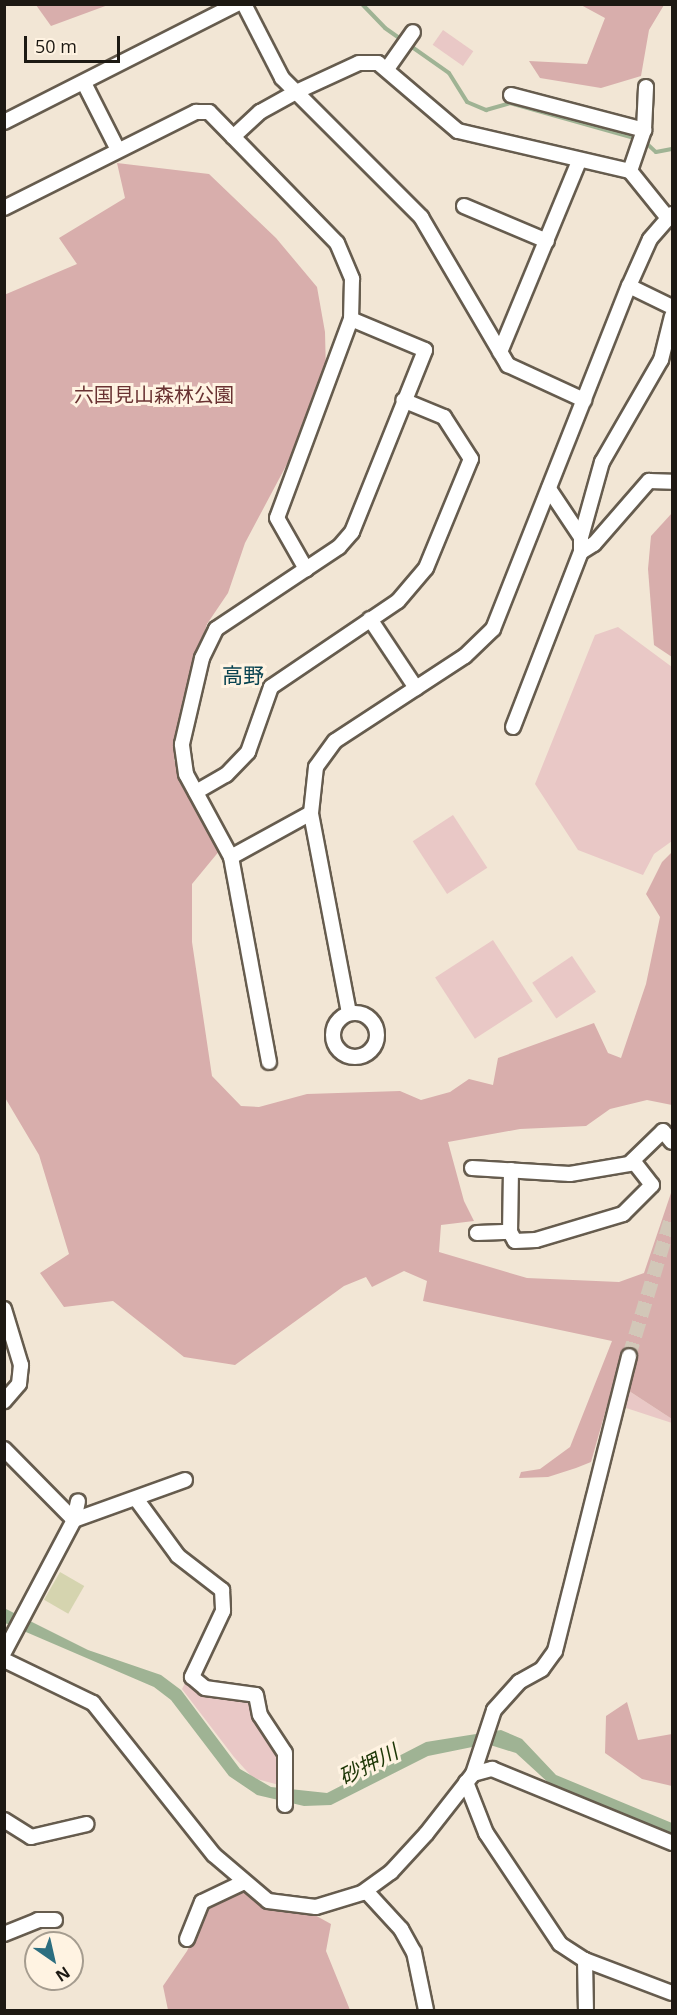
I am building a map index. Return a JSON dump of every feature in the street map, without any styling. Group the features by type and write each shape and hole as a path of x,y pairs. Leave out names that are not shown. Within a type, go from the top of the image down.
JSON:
{"street":[{"path":"4,122 237,4"},
{"path":"244,4 282,78 421,218 500,352 518,372 584,400"},
{"path":"387,69 413,32"},
{"path":"232,137 260,112 296,92 359,63 387,69 458,131 579,161 630,171 670,215 650,239 629,286 493,629 465,656 335,741 323,754 312,781 311,813 349,1013"},
{"path":"84,83 118,150"},
{"path":"630,171 644,130 646,87"},
{"path":"511,95 644,130"},
{"path":"4,208 196,112 209,112 337,243 352,279 351,319 277,518 306,569"},
{"path":"500,352 579,161"},
{"path":"464,206 547,241"},
{"path":"629,286 672,307"},
{"path":"513,727 581,552 581,537 602,462 661,360 672,316"},
{"path":"269,1062 231,857 186,774 182,744 211,639 228,619 339,547 352,532 403,400 425,350 351,319"},
{"path":"196,792 226,775 248,752 271,687 370,619 420,579 471,459 444,417 403,400"},
{"path":"581,552 594,544 649,481 672,482"},
{"path":"549,489 581,537"},
{"path":"370,619 416,688"},
{"path":"231,857 311,813"},
{"path":"472,1168 570,1174 633,1161 663,1131 672,1142"},
{"path":"511,1170 510,1232 515,1241 536,1240 623,1214 652,1185 633,1161"},
{"path":"477,1233 510,1232"},
{"path":"4,1309 21,1365 19,1384 4,1401"},
{"path":"4,1660 93,1703 214,1855 242,1883 268,1901 301,1908 340,1902 366,1891 417,1845 470,1778 484,1731 494,1710 519,1682 542,1669 559,1640 629,1356"},
{"path":"4,1449 74,1520"},
{"path":"74,1520 137,1500 186,1480"},
{"path":"137,1500 178,1556 222,1590 223,1611 192,1677 205,1688 256,1695 260,1715 285,1753 285,1805"},
{"path":"4,1652 74,1520 78,1501"},
{"path":"470,1778 492,1769 672,1843"},
{"path":"470,1778 486,1833 540,1909 547,1927 560,1944 585,1960 672,1993"},
{"path":"4,1820 31,1836 87,1824"},
{"path":"187,1939 202,1902 242,1883"},
{"path":"366,1891 401,1929 414,1952 426,2010"},
{"path":"4,1934 38,1920 55,1920"},
{"path":"585,1960 586,2010"}],"shaded area":[{"path":"443,30 473,51 463,66 433,45"},
{"path":"618,627 672,667 672,841 654,854 643,875 578,850 535,784 595,635"},
{"path":"453,815 487,868 447,894 413,841"},
{"path":"493,940 533,1001 475,1039 435,978"},
{"path":"572,956 596,992 556,1018 532,983"},
{"path":"626,1389 672,1419 672,1423 620,1406"},
{"name":"砂押川","path":"4,1608 88,1650 161,1675 181,1690 240,1769 271,1787 327,1793 426,1742 501,1730 522,1739 556,1775 672,1823 672,1837 552,1786 516,1753 487,1744 428,1756 331,1805 304,1806 257,1795 229,1776 171,1700 154,1687 5,1623"},
{"path":"187,1679 250,1701 256,1718 281,1754 279,1785 253,1778 234,1757 182,1689"}],"green space":[{"path":"36,5 108,5 51,26"},
{"path":"581,5 664,5 649,30 641,76 601,88 540,78 529,61 587,64 605,18"},
{"name":"六国見山森林公園","path":"117,163 209,174 276,238 317,287 325,332 326,373 312,417 245,543 228,593 207,624 183,698 174,760 225,844 192,884 192,942 212,1076 241,1106 259,1107 307,1094 400,1091 421,1100 450,1092 469,1079 493,1085 498,1058 594,1023 608,1053 621,1058 646,984 660,917 646,894 662,862 672,852 672,1105 647,1100 610,1109 586,1126 520,1129 448,1142 464,1201 474,1221 441,1225 439,1252 527,1278 619,1282 644,1273 672,1190 672,1419 626,1389 632,1366 620,1360 591,1462 576,1468 548,1477 519,1478 521,1472 540,1469 570,1447 612,1341 423,1301 427,1281 404,1271 372,1287 366,1277 344,1286 235,1365 184,1357 113,1301 64,1307 40,1273 69,1254 39,1155 4,1096 4,295 77,264 59,238 125,198"},
{"path":"672,513 672,657 654,645 648,569 651,536"},
{"path":"627,1702 638,1740 672,1734 672,1786 642,1779 605,1753 606,1716"},
{"path":"264,1887 331,1924 326,1951 350,2010 168,2010 163,1986 187,1951 211,1902"}],"building":[{"path":"60,1572 84,1586 68,1614 44,1600"}],"waterway":[{"path":"362,4 385,28 449,73 467,102 486,110 510,103 637,139"},
{"path":"644,141 656,152 672,149"}],"tunnel":[{"path":"629,1356 672,1215"}],"district":[{"name":"高野","path":"243,675"}]}
